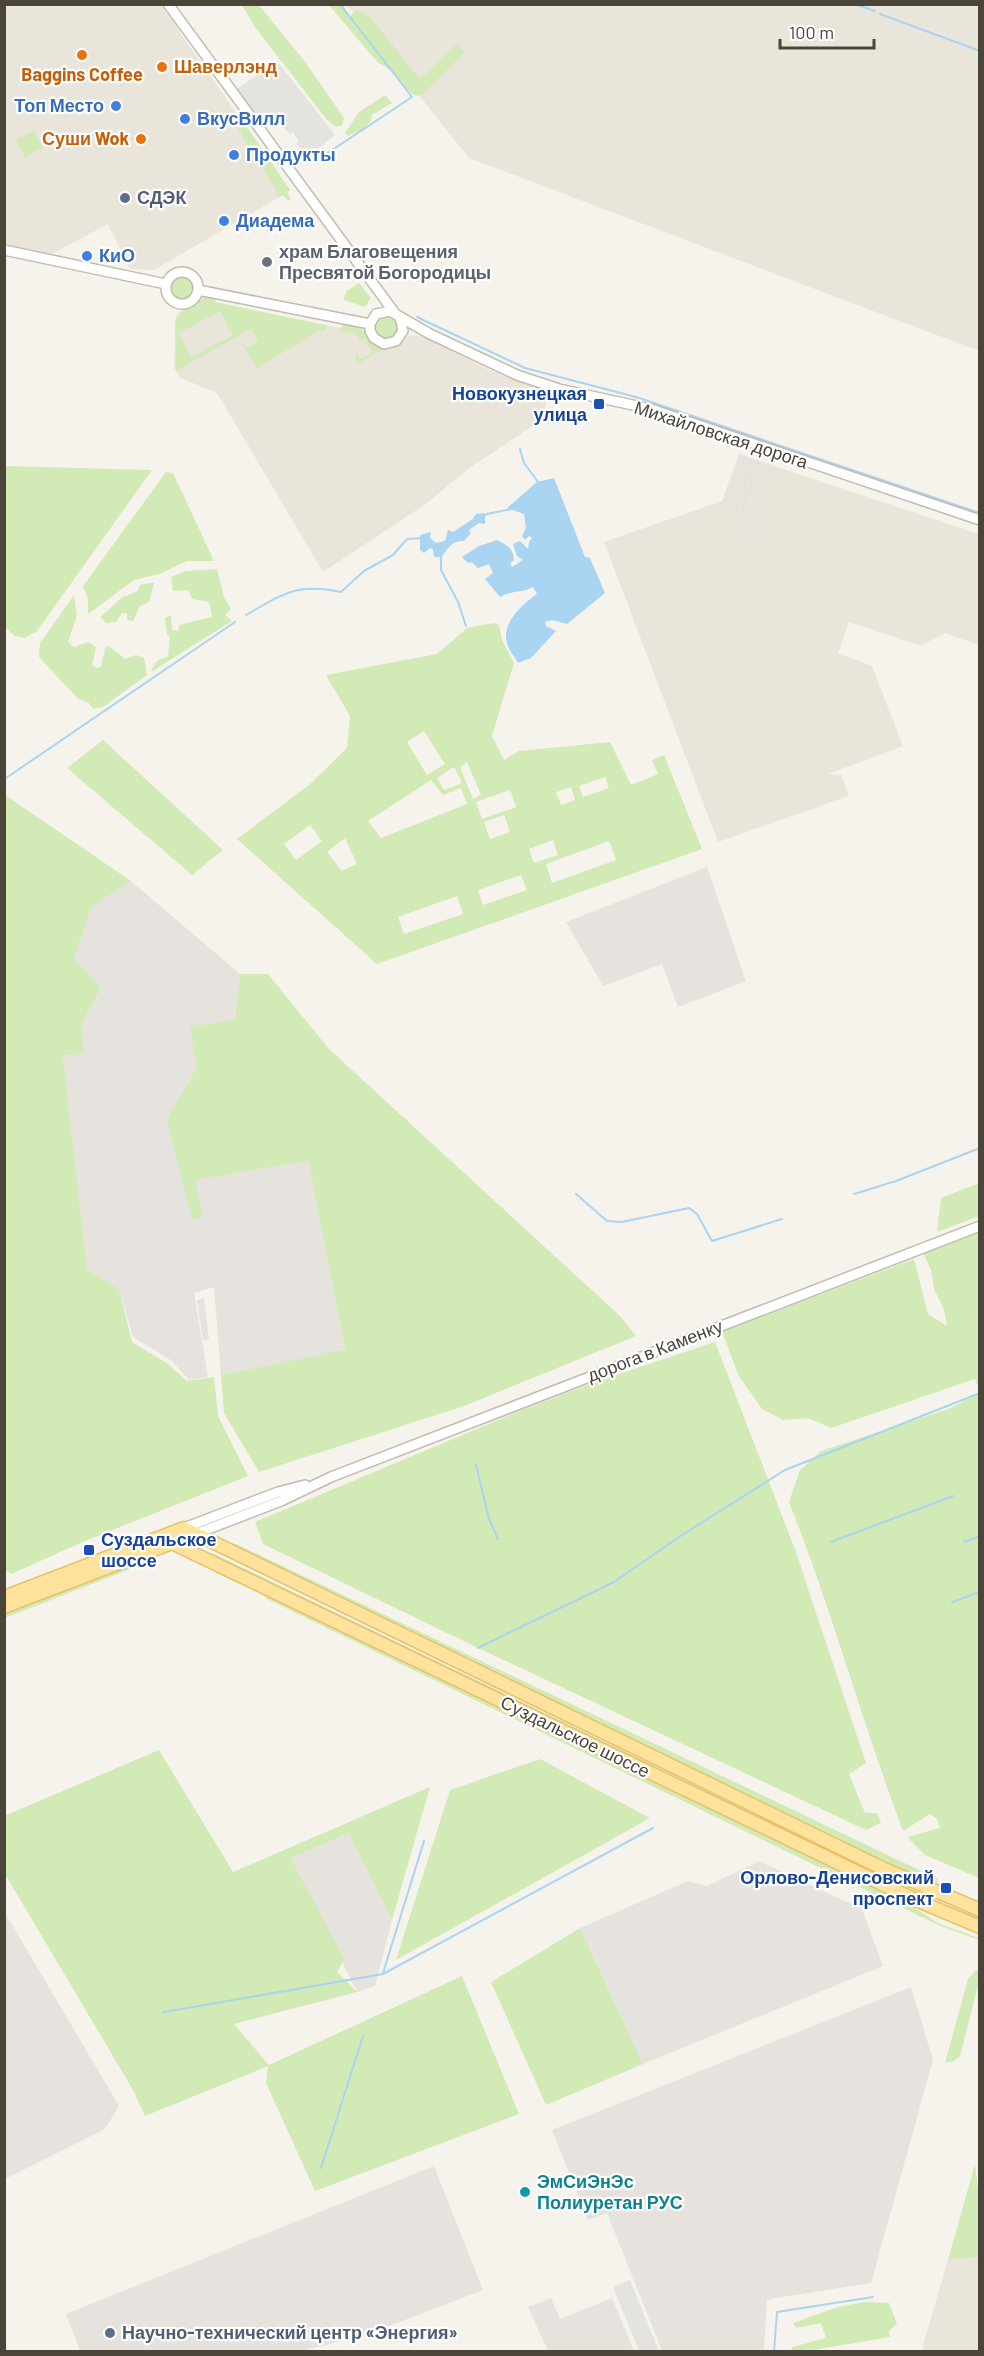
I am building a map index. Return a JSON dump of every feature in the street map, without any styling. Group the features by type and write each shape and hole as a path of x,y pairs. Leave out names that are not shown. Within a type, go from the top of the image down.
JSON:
{"main road":[{"name":"дорога в Каменку","path":"4,1597 181,1535"},
{"name":"дорога в Каменку","path":"4,1607 181,1535"},
{"name":"Суздальское шоссе","path":"181,1535 933,1892 980,1910"},
{"name":"Суздальское шоссе","path":"181,1535 902,1894 946,1915 980,1927"}],"street":[{"name":"Михайловская дорога","path":"168,4 397,315 430,334 518,375 551,387 651,409 980,520"},
{"path":"4,250 166,284"},
{"path":"186,272 196,279 198,290 192,301 179,303 169,297 166,284 174,274 186,272"},
{"path":"198,290 370,324"},
{"path":"376,314 383,311 397,315 403,326 401,335 392,343 380,343 371,334 370,324 382,303 380,292"},
{"name":"Михайловская дорога","path":"401,335 416,332 430,334"},
{"name":"дорога в Каменку","path":"181,1535 281,1501 331,1477 980,1226"}],"shaded area":[{"path":"4,5 161,5 290,190 287,192 291,199 288,201 283,195 154,270 130,269 108,224 50,255 5,246"},
{"path":"347,5 979,5 979,351 469,158"},
{"path":"277,61 335,135 307,157 296,144 299,141 293,133 290,135 273,113 261,122 237,89"},
{"path":"203,297 215,297 215,302 329,326 341,328 343,324 354,325 362,328 373,343 380,348 394,347 410,336 420,335 489,370 549,393 549,396 540,421 468,469 427,503 323,572 217,393 181,378 174,369 176,316 194,306"},
{"path":"739,454 979,534 979,645 945,633 921,646 849,622 838,653 872,666 903,746 828,774 841,775 849,796 718,842 604,542 722,501"},
{"path":"740,456 776,468 774,472 738,460"},
{"path":"736,468 741,469 729,505 724,503"},
{"path":"746,471 751,472 737,513 733,511"},
{"path":"753,473 757,475 742,521 737,520"},
{"path":"763,476 767,478 748,536 743,534"},
{"path":"707,867 746,981 678,1007 662,964 603,986 566,922"},
{"path":"131,881 240,974 235,1019 191,1027 198,1068 167,1118 195,1180 308,1161 345,1351 221,1375 214,1287 194,1293 208,1377 189,1380 172,1361 133,1337 119,1289 87,1271 63,1054 85,1053 81,1025 101,988 74,959 92,907"},
{"path":"204,1299 209,1339 203,1340 197,1300"},
{"path":"349,1833 392,1920 375,1986 357,1992 291,1858"},
{"path":"759,1861 862,1909 883,1966 643,2064 580,1928 688,1881 707,1886"},
{"path":"4,1911 119,2106 105,2129 5,2179"},
{"path":"911,1987 933,2060 871,2283 770,2299 767,2301 764,2349 758,2351 662,2351 607,2213 588,2220 552,2130"},
{"path":"434,2166 483,2290 363,2336 301,2351 80,2351 66,2314"},
{"path":"625,2226 636,2255 630,2258 619,2229"},
{"path":"979,2257 979,2351 921,2352 948,2260"},
{"path":"630,2280 659,2351 639,2351 613,2287"},
{"path":"551,2298 560,2319 612,2298 634,2351 548,2351 528,2307"}],"green space":[{"path":"242,5 259,5 306,63 344,118 342,125 336,127 327,120 255,27"},
{"path":"329,5 342,5 350,16 357,10 371,18 421,78 457,44 465,52 422,95 417,96 411,93 390,70 378,63"},
{"path":"385,95 392,103 372,115 369,123 363,128 348,136 345,133 359,112"},
{"path":"239,115 290,190 287,192 291,199 288,201 283,195 280,197 232,119"},
{"path":"34,130 43,148 25,157 16,140"},
{"path":"182,276 190,279 193,287 190,295 182,298 174,295 171,287 174,279"},
{"path":"359,283 371,298 365,307 343,300 347,291"},
{"path":"207,296 215,297 215,302 327,325 325,331 320,330 257,368 243,345 247,348 258,341 251,329 176,371 175,322 180,312 194,306","holes":["220,311 233,335 191,357 179,333"]},
{"path":"386,317 394,320 397,328 394,336 386,339 378,336 375,328 378,320"},
{"path":"343,324 358,326 373,343 384,348 358,364 355,354 357,353 361,359 372,352 364,339 360,341 357,334 339,331 339,327 342,328"},
{"path":"4,466 152,470 37,631 25,638 15,636 5,627"},
{"path":"166,472 173,473 214,561 187,561 159,574 134,580 88,614 88,600 83,586"},
{"path":"217,569 224,597 231,610 225,615 232,621 151,672 157,662 168,657 170,637 167,634 165,618 171,615 172,630 178,631 179,625 212,617 209,602 192,599 188,590 173,591 171,577 186,571"},
{"path":"154,583 149,602 140,606 133,621 127,620 127,613 122,613 116,622 106,623 100,617 123,597 138,591 140,585"},
{"path":"74,595 77,615 68,642 74,647 88,642 96,647 92,666 101,667 105,648 109,646 125,659 136,655 144,658 147,675 103,707 93,709 89,703 78,699 39,657 40,643"},
{"path":"494,623 499,625 502,640 514,663 492,736 504,760 519,751 610,742 631,785 658,774 652,760 664,755 702,849 377,964 237,839 309,785 347,748 350,716 326,675 437,654 467,628","holes":["424,731 445,764 427,775 407,742","467,762 481,795 473,799 460,767","454,767 462,783 444,790 437,778","605,777 609,788 583,797 579,786","431,780 443,795 461,788 467,804 381,838 368,821","571,787 575,800 561,805 556,792","510,790 516,807 482,819 476,802","504,815 510,832 490,839 484,822","310,825 322,841 296,860 284,844","345,838 357,864 342,871 327,852","553,840 558,855 534,863 529,849","609,841 616,860 552,883 546,864","521,875 527,890 483,905 478,890","457,896 463,914 404,934 398,917"]},
{"path":"103,740 223,850 192,875 67,768"},
{"path":"5,795 131,881 92,907 74,959 101,988 81,1025 85,1053 63,1055 87,1270 119,1289 132,1342 168,1364 187,1381 214,1377 218,1416 248,1476 85,1541 11,1574 4,1569"},
{"path":"240,974 268,974 329,1049 620,1316 636,1336 464,1406 259,1472 224,1413 221,1375 345,1350 308,1161 195,1180 203,1217 193,1220 167,1118 197,1068 190,1027 235,1019"},
{"path":"979,1183 979,1216 937,1232 941,1198"},
{"path":"979,1231 979,1389 975,1379 831,1428 808,1418 783,1420 762,1409 739,1376 722,1332 914,1259 928,1314 947,1326 944,1309 934,1289 931,1270 923,1253"},
{"path":"715,1342 796,1552 866,1763 849,1774 865,1813 877,1813 881,1823 866,1830 478,1648 263,1544 255,1522 522,1410 598,1381"},
{"path":"979,1393 979,1878 925,1855 907,1837 940,1828 937,1819 930,1814 903,1831 789,1502 800,1470 821,1451 951,1408"},
{"path":"236,1544 938,1879 937,1883 921,1879 307,1586 276,1566 234,1546"},
{"path":"212,1553 943,1904 979,1917 979,1921 943,1909 207,1554"},
{"path":"152,1557 153,1560 5,1618 5,1613"},
{"path":"267,1594 912,1906 938,1923 979,1938 979,1940 938,1925 265,1598"},
{"path":"159,1750 233,1872 430,1787 392,1920 349,1833 291,1858 344,1959 337,1972 357,1992 234,2024 269,2065 462,1976 519,2114 315,2191 266,2083 268,2066 145,2116 133,2090 5,1874 4,1816"},
{"path":"540,1759 650,1818 396,1960 450,1790"},
{"path":"580,1928 643,2064 546,2105 491,1982"},
{"path":"976,1970 979,1971 979,1982 960,2056 954,2061 945,2063 968,1979"},
{"path":"975,2164 980,2209 979,2257 948,2260"},
{"path":"864,2302 889,2303 897,2324 889,2331 890,2337 807,2351 791,2351 792,2347 826,2338 821,2323 796,2328 793,2323 838,2307"}],"water":[{"path":"554,478 585,557 590,558 605,593 567,624 552,620 545,622 546,626 556,631 531,658 518,663 508,646 507,630 519,609 537,594 533,587 500,597 485,579 493,573 489,564 478,568 462,557 479,546 497,540 511,550 514,560 510,564 512,567 523,560 517,556 513,544 520,541 528,549 532,538 529,536 525,540 522,536 526,528 524,514 507,508 537,482"},
{"path":"485,513 485,524 479,523 469,530 471,533 464,541 451,545 442,557 434,557 433,549 430,548 424,553 420,550 420,535 431,532 430,538 436,543 445,541 448,530 453,532 473,519 476,514"}],"waterway":[{"path":"304,162 317,160 412,97 340,4"},
{"path":"858,5 875,11"},
{"path":"880,14 980,51"},
{"path":"417,317 525,368 636,397 980,513"},
{"path":"520,449 524,463 538,482"},
{"path":"483,517 511,509"},
{"path":"246,615 291,592 312,589 341,592 364,571 393,555 407,539 422,538"},
{"path":"441,557 441,570 458,602 466,626"},
{"path":"4,777 6,778 235,622"},
{"path":"854,1194 896,1181 980,1148"},
{"path":"576,1194 607,1221 622,1222 689,1208 697,1214 712,1241 782,1219"},
{"path":"478,1648 614,1582 679,1537 785,1470 980,1393"},
{"path":"476,1465 489,1519 498,1539"},
{"path":"831,1542 953,1496"},
{"path":"964,1542 980,1536"},
{"path":"952,1602 980,1592"},
{"path":"164,2012 383,1974 653,1828"},
{"path":"383,1973 424,1841"},
{"path":"321,2168 363,2036"},
{"path":"774,2352 777,2312 873,2297"}],"place":[{"name":"Baggins Coffee","path":"82,55"},
{"name":"Шаверлэнд","path":"162,67"},
{"name":"Топ Место","path":"116,106"},
{"name":"ВкусВилл","path":"185,119"},
{"name":"Суши Wok","path":"141,139"},
{"name":"Продукты","path":"234,155"},
{"name":"СДЭК","path":"125,198"},
{"name":"Диадема","path":"224,221"},
{"name":"КиО","path":"87,256"},
{"name":"храм Благовещения Пресвятой Богородицы","path":"267,262"},
{"name":"Новокузнецкая улица","path":"599,404"},
{"name":"Суздальское шоссе","path":"89,1550"},
{"name":"Орлово-Денисовский проспект","path":"946,1888"},
{"name":"ЭмСиЭнЭс Полиуретан РУС","path":"525,2192"},
{"name":"Научно-технический центр «Энергия»","path":"110,2333"}]}
